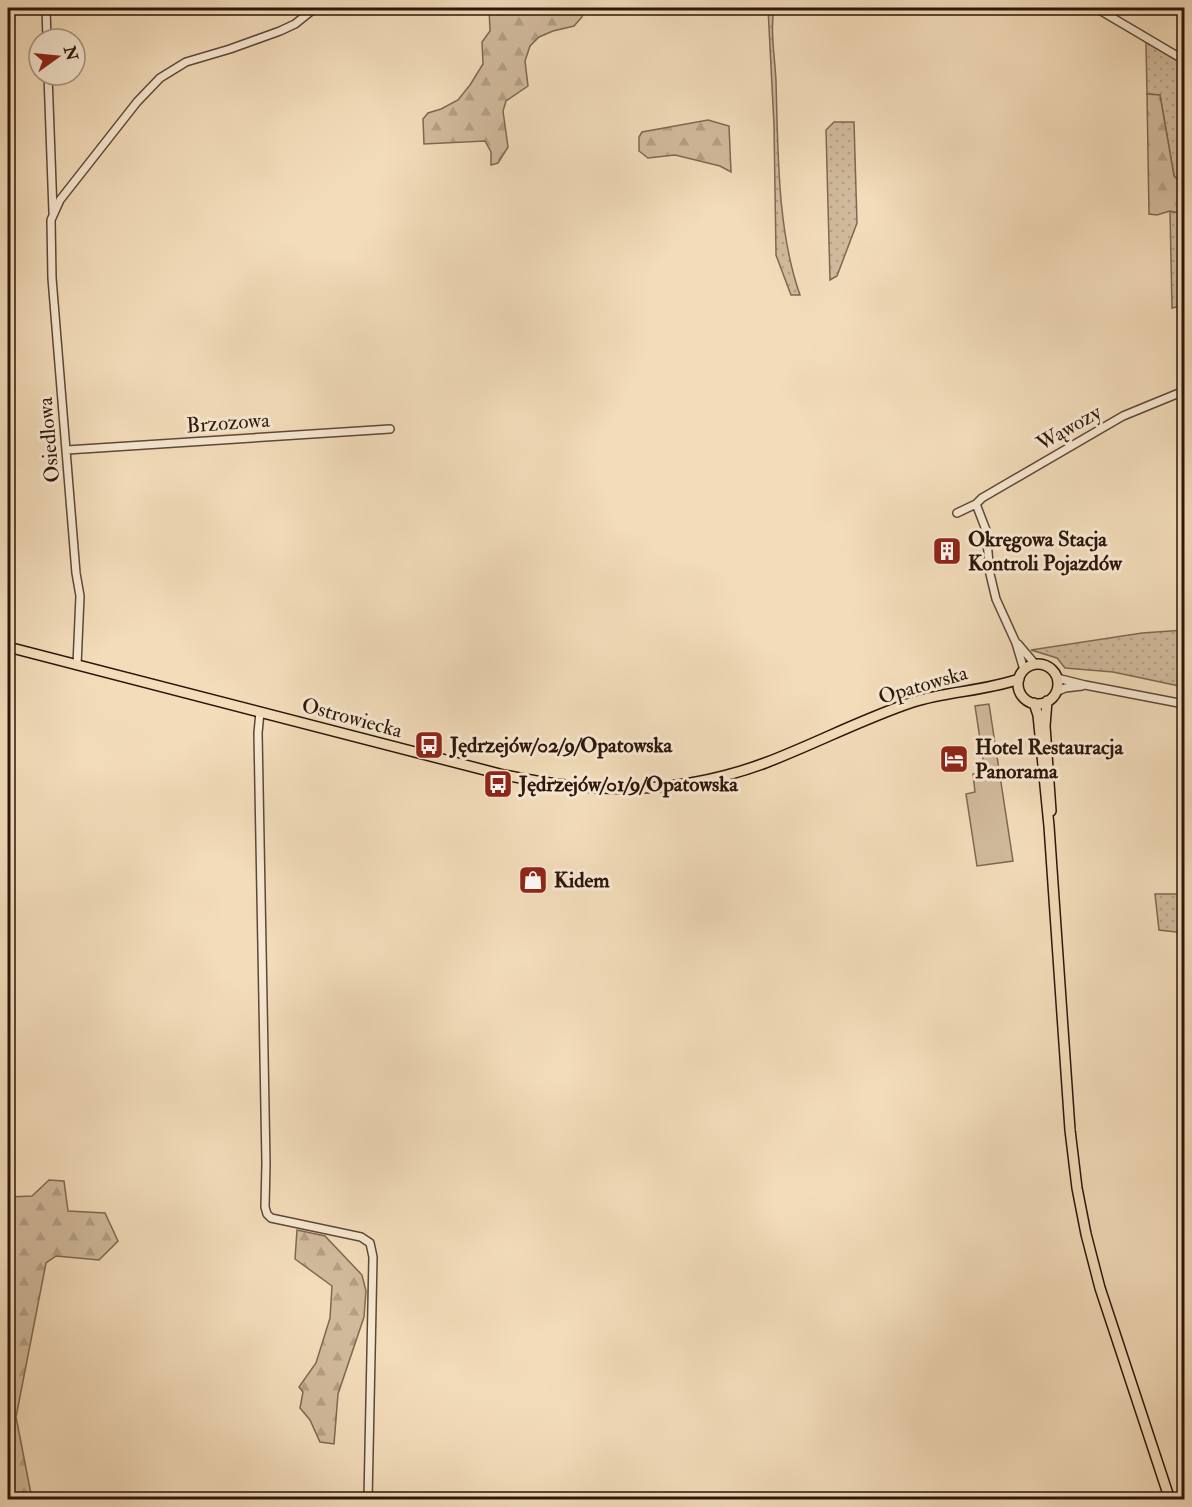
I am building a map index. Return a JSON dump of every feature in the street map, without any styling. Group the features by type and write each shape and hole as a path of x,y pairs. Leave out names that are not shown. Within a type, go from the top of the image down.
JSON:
{"main road":[{"name":"Ostrowiecka","path":"8,646 500,774 557,785 595,789 678,785 729,774 862,723"},
{"path":"1035,664 1051,668 1057,678 1056,692 1047,701 1034,703 1028,701 1020,691 1022,674 1035,664"},
{"name":"Opatowska","path":"994,687 1022,674"},
{"name":"Opatowska","path":"862,723 912,703 967,690 994,687 1020,691"},
{"path":"1047,701 1045,726 1052,806 1049,826"},
{"path":"1034,703 1038,715 1049,826 1070,1130 1077,1188 1086,1234 1103,1298 1170,1500"}],"street":[{"path":"46,8 47,27"},
{"path":"53,212 137,102 160,78 186,62 230,50 280,32 295,24 315,8"},
{"path":"1096,8 1185,60"},
{"name":"Osiedlowa","path":"48,87 53,212 51,220 52,278 76,573 80,596 77,665"},
{"name":"Wąwozy","path":"957,513 976,504 980,499 1123,416 1185,391"},
{"name":"Brzozowa","path":"67,450 390,429"},
{"path":"976,504 986,530 990,574 996,599 1016,643 1022,674"},
{"path":"1016,643 1035,664"},
{"path":"1057,678 1085,686 1185,704"},
{"path":"1056,692 1065,688 1085,686"},
{"path":"260,712 258,733 266,1151 265,1207 271,1218 361,1237 370,1243 373,1257 368,1500"}],"green space":[{"path":"489,8 584,8 582,17 574,26 539,37 530,46 525,61 528,86 506,101 503,111 508,147 498,163 491,165 491,152 485,141 424,144 423,119 428,113 458,100 483,64 482,42 490,31"},
{"path":"768,8 774,8 778,162 783,217 792,270 800,295 791,295 776,255 774,125"},
{"path":"1146,42 1180,62 1184,123 1184,179 1178,181 1174,176 1160,95 1147,94"},
{"path":"1147,94 1160,95 1174,176 1179,181 1184,179 1184,214 1170,211 1157,215 1149,214"},
{"path":"708,120 729,126 731,172 720,166 675,155 648,158 639,151 639,137 642,132"},
{"path":"834,122 854,122 857,223 837,276 830,280 826,130"},
{"path":"1170,211 1184,214 1184,305 1172,308"},
{"path":"1184,630 1184,687 1113,672 1065,668 1057,658 1031,650 1142,633"},
{"path":"989,704 1013,861 977,866 966,794 975,792 973,774 985,772 975,706"},
{"path":"1155,894 1180,894 1184,933 1159,930"},
{"path":"49,1180 64,1181 68,1211 105,1213 118,1241 99,1260 56,1256 46,1263 16,1417 32,1499 8,1499 8,1197 32,1196"},
{"path":"297,1230 325,1236 362,1275 366,1291 364,1317 338,1394 334,1444 320,1442 310,1420 300,1408 303,1392 299,1387 316,1363 330,1318 332,1286 295,1259"}],"place":[{"name":"Okręgowa Stacja Kontroli Pojazdów","path":"947,551"},
{"name":"Jędrzejów/02/9/Opatowska","path":"429,745"},
{"name":"Hotel Restauracja Panorama","path":"954,759"},
{"name":"Jędrzejów/01/9/Opatowska","path":"498,784"},
{"name":"Kidem","path":"533,880"}]}
